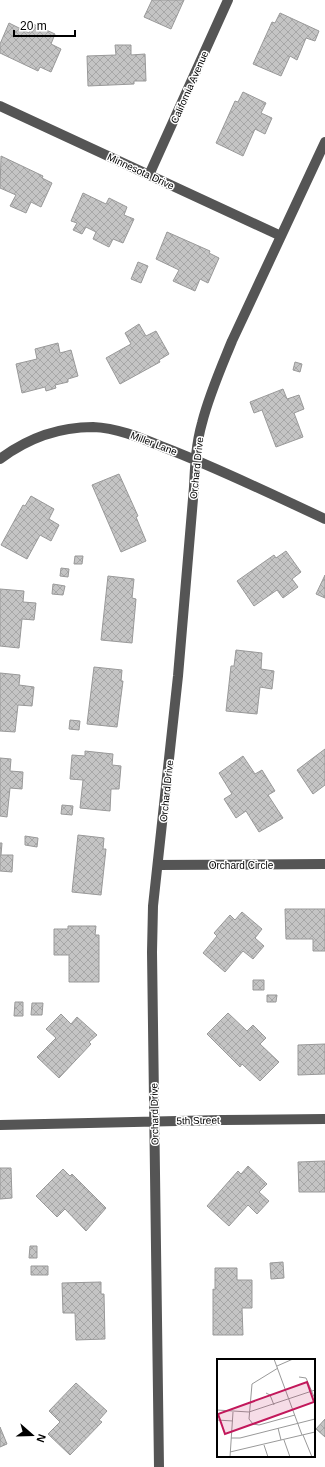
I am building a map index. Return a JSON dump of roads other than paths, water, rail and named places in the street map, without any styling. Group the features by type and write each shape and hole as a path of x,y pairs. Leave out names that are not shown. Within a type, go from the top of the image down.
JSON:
{"street":[{"name":"California Avenue","path":"149,175 228,0"},
{"name":"Minnesota Drive","path":"0,106 281,236"},
{"name":"Orchard Drive","path":"160,1467 154,1121 153,906 178,676 195,459 202,422 218,374 325,142"},
{"name":"Miller Lane","path":"0,459 25,442 47,433 71,428 95,427 122,431 195,459 325,519"},
{"name":"Orchard Circle","path":"158,865 325,864"},
{"name":"5th Street","path":"0,1125 325,1119"}]}
